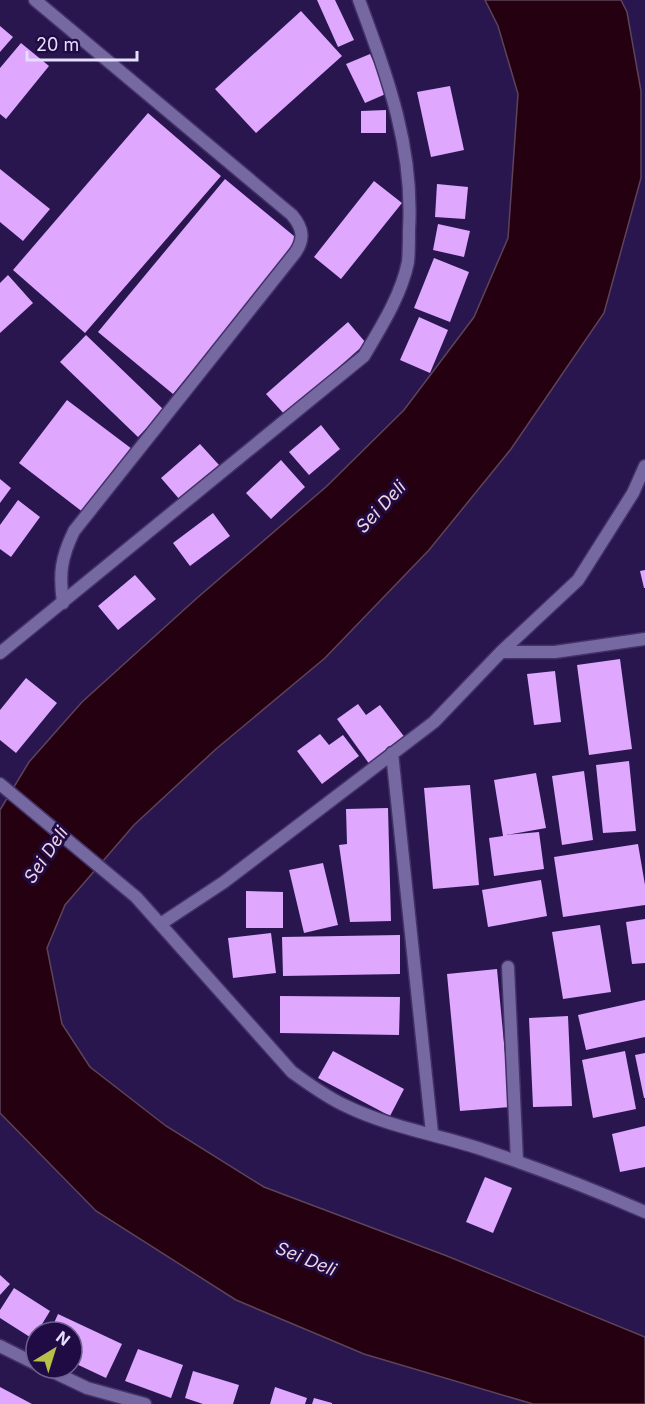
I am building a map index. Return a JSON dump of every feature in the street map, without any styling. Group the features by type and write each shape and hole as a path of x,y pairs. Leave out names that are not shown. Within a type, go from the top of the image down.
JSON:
{"street":[{"path":"35,0 292,215 302,233 301,244 295,253 74,531 65,550 60,575 63,603"},
{"path":"0,653 364,356 390,310 408,262 411,198 402,134 392,88 359,0"},
{"path":"162,923 224,882 434,722 501,652 578,580 633,493 645,466"},
{"path":"501,652 555,652 645,639"},
{"path":"392,753 432,1133"},
{"path":"0,784 136,897 162,923 292,1072 346,1107 387,1122 432,1133 555,1173 645,1212"},
{"path":"508,967 517,1161"},
{"path":"0,1346 24,1358"},
{"path":"70,1380 87,1388 145,1404"}],"water":[{"name":"Sei Deli","path":"485,0 621,0 627,12 641,91 641,178 604,313 511,449 429,550 325,658 216,749 134,825 65,905 47,948 62,1024 90,1067 166,1126 264,1187 447,1256 645,1337 645,1404 533,1404 364,1354 236,1300 96,1211 0,1113 0,810 29,762 82,702 197,598 327,486 404,410 474,317 508,238 518,94 498,26"}],"building":[{"path":"317,0 335,0 354,40 338,47"},
{"path":"301,11 342,56 256,133 215,89"},
{"path":"0,26 13,37 0,52"},
{"path":"21,43 49,66 6,119 0,114 0,68"},
{"path":"370,54 388,93 365,103 346,64"},
{"path":"450,86 464,150 431,157 417,92"},
{"path":"386,110 386,133 361,133 361,111"},
{"path":"148,113 221,176 85,333 13,270"},
{"path":"0,169 50,209 23,241 0,222"},
{"path":"225,179 300,241 173,394 98,332"},
{"path":"374,181 402,203 341,279 314,257"},
{"path":"437,184 468,187 465,219 435,217"},
{"path":"438,224 470,231 464,257 433,250"},
{"path":"434,258 469,272 450,322 414,308"},
{"path":"8,275 33,303 0,333 0,283"},
{"path":"419,317 448,330 430,373 400,360"},
{"path":"348,322 366,343 285,415 266,394"},
{"path":"86,335 164,410 138,437 60,362"},
{"path":"67,400 132,449 84,513 19,463"},
{"path":"321,425 340,449 309,475 289,452"},
{"path":"200,444 219,465 180,500 161,478"},
{"path":"281,460 305,487 271,519 246,493"},
{"path":"0,479 11,488 0,503"},
{"path":"18,500 40,517 11,557 0,549 0,525"},
{"path":"213,513 230,536 190,566 173,543"},
{"path":"645,570 645,588 644,588 640,571"},
{"path":"135,575 156,599 118,630 98,606"},
{"path":"620,659 632,749 589,755 577,665"},
{"path":"555,671 561,722 534,725 527,674"},
{"path":"26,678 57,703 16,753 0,740 0,710"},
{"path":"358,704 366,715 380,705 406,739 370,765 337,719"},
{"path":"320,734 329,745 343,735 359,756 322,784 297,751"},
{"path":"629,761 636,831 603,833 596,765"},
{"path":"584,771 593,840 562,845 552,776"},
{"path":"536,773 546,828 506,835 539,832 544,869 494,876 489,838 503,836 494,780"},
{"path":"470,785 479,885 433,889 424,788"},
{"path":"388,808 391,921 350,922 339,845 347,844 346,809"},
{"path":"638,844 645,885 645,905 563,917 554,857"},
{"path":"323,863 338,925 304,933 289,870"},
{"path":"541,880 547,916 488,927 482,890"},
{"path":"246,891 283,892 283,928 246,928"},
{"path":"645,919 645,963 632,964 626,922"},
{"path":"600,925 611,992 563,999 552,932"},
{"path":"271,933 276,973 233,978 228,938"},
{"path":"400,935 400,974 283,976 282,937"},
{"path":"497,969 510,1107 460,1111 447,974"},
{"path":"280,996 400,997 399,1035 280,1033"},
{"path":"645,1000 645,1037 586,1050 578,1015"},
{"path":"568,1016 572,1106 533,1107 529,1018"},
{"path":"333,1051 404,1089 390,1116 318,1078"},
{"path":"625,1051 636,1109 593,1118 582,1060"},
{"path":"645,1053 645,1098 644,1098 635,1055"},
{"path":"645,1126 645,1167 620,1172 612,1134"},
{"path":"485,1177 512,1188 493,1233 466,1222"},
{"path":"0,1275 10,1284 0,1295"},
{"path":"14,1288 50,1311 45,1320 24,1320 24,1333 0,1318 0,1310"},
{"path":"58,1314 71,1320 55,1320"},
{"path":"84,1326 122,1344 106,1378 84,1368"},
{"path":"138,1349 183,1365 171,1398 125,1381"},
{"path":"193,1371 239,1385 233,1404 203,1404 185,1398"},
{"path":"0,1387 32,1404 0,1404"},
{"path":"275,1387 307,1398 305,1404 270,1404"},
{"path":"314,1398 332,1403 332,1404 312,1404"}]}
